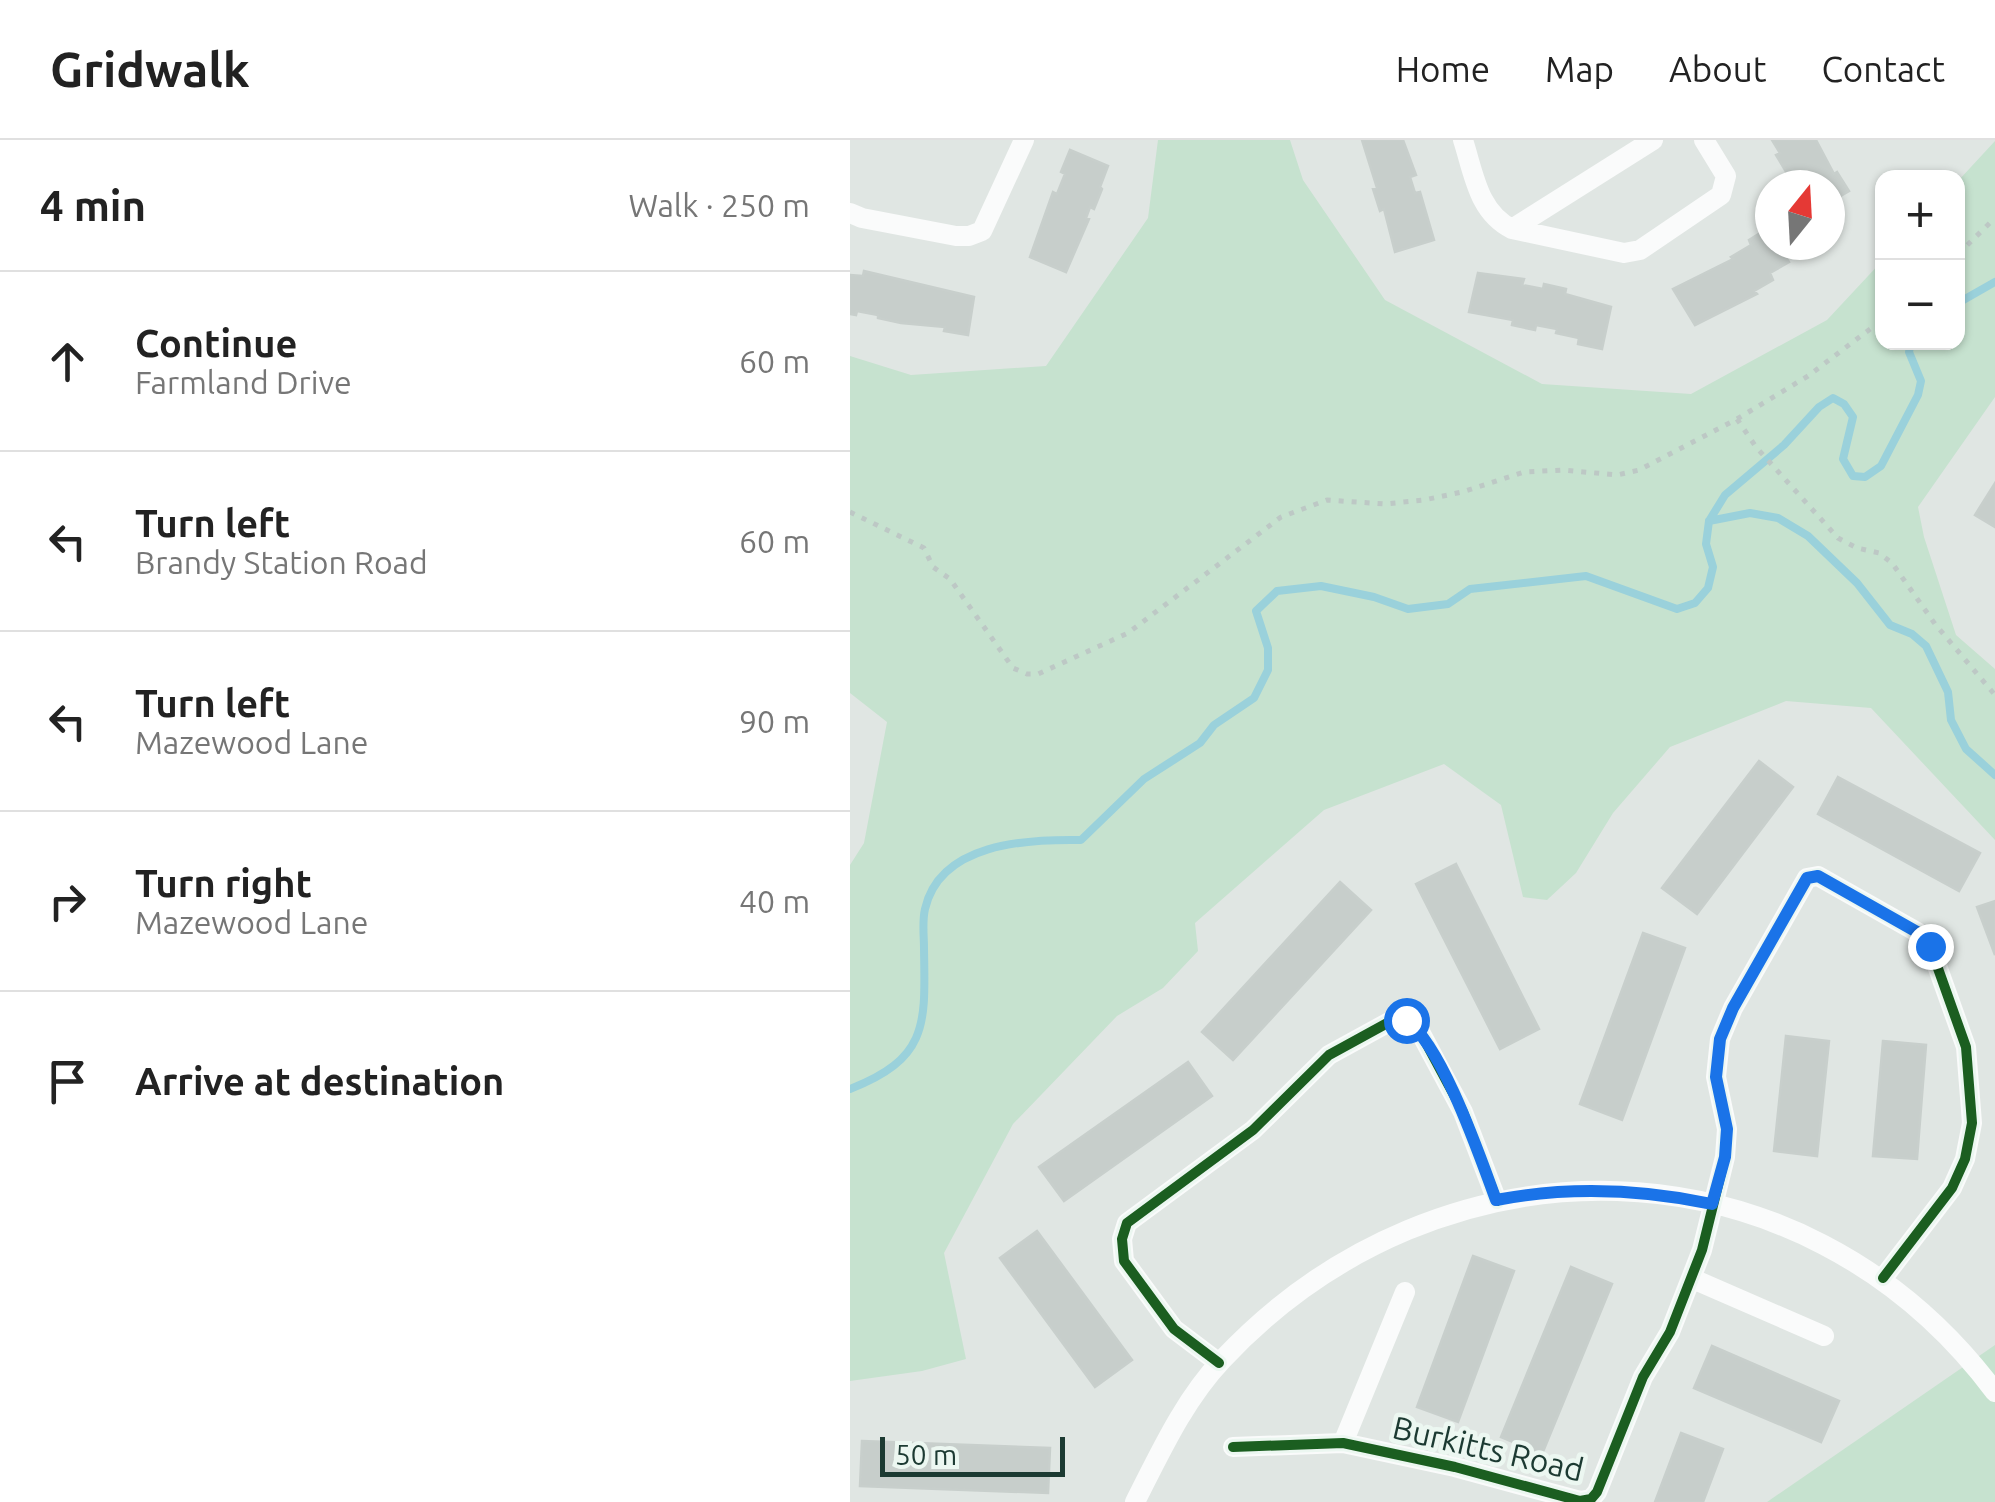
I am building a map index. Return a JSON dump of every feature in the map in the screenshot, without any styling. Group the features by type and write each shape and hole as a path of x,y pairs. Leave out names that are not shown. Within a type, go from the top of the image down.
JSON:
{"street":[{"path":"850,212 862,218 956,236 982,231 1024,140"},
{"path":"1463,140 1488,212 1512,229 1624,254 1640,250 1720,195 1726,186 1726,176 1704,140"},
{"path":"1512,229 1653,140"},
{"name":"Burkitts Road","path":"1233,1447 1343,1443 1438,1463 1580,1501 1598,1492 1643,1377 1670,1332 1693,1279 1725,1157 1727,1129 1716,1077 1720,1039 1733,1008 1807,878 1818,876 1917,932 1930,946 1966,1047 1972,1122 1965,1158 1952,1188 1883,1278"},
{"path":"1219,1362 1174,1329 1124,1260 1122,1239 1128,1223 1252,1130 1329,1054 1390,1021 1406,1020 1419,1030 1463,1112 1496,1200"},
{"path":"1136,1502 1166,1440 1219,1362 1272,1312 1356,1253 1418,1224 1496,1200 1588,1190 1643,1193 1712,1204 1805,1236 1883,1278 1909,1298 1961,1350 1995,1392"},
{"path":"1693,1279 1824,1336"},
{"name":"Burkitts Road","path":"1343,1443 1405,1292"}],"path":[{"path":"1965,247 1995,218"},
{"path":"850,512 924,548 933,568 950,579 1014,668 1038,674 1128,634 1281,517 1306,505 1328,500 1385,504 1424,500 1524,472 1628,472 1663,459 1737,419 1808,376 1875,325"},
{"path":"1737,419 1756,447 1838,538 1879,553 1892,563 1935,624 1995,695"}],"green space":[{"path":"1158,140 1290,140 1303,180 1385,300 1542,384 1691,394 1827,320 1875,269 1875,350 1965,350 1965,173 1995,141 1995,397 1918,507 1956,635 1995,669 1995,840 1871,708 1786,701 1670,747 1613,813 1576,873 1547,900 1523,897 1501,805 1444,764 1324,810 1195,923 1198,951 1163,988 1117,1016 1013,1124 944,1253 966,1359 922,1371 850,1381 850,865 864,843 887,722 850,693 850,356 911,375 1046,366 1148,218"},
{"path":"1995,1345 1995,1502 1767,1502"}],"building":[{"path":"1362,140 1403,140 1416,175 1410,177 1415,193 1420,192 1434,240 1395,252 1384,209 1380,211 1373,189 1377,188"},
{"path":"1772,140 1816,140 1832,170 1785,170 1776,155 1780,153"},
{"path":"1070,150 1108,166 1066,272 1030,257 1053,192 1057,194 1065,174 1061,172"},
{"path":"1755,236 1755,260 1789,262 1770,273 1773,280 1754,291 1757,294 1695,325 1673,289 1733,259 1751,245 1749,240"},
{"path":"864,271 974,297 968,335 857,311 856,315 850,314 850,275 863,276"},
{"path":"1478,273 1524,279 1522,285 1543,289 1544,284 1566,289 1565,294 1611,307 1602,349 1578,344 1579,338 1556,333 1557,329 1536,325 1535,330 1512,325 1513,320 1469,312"},
{"path":"1995,483 1995,527 1975,515"},
{"path":"1759,761 1793,787 1697,914 1662,888"},
{"path":"1838,777 1980,853 1959,891 1818,814"},
{"path":"1456,864 1539,1029 1500,1049 1416,884"},
{"path":"1340,882 1371,910 1233,1060 1202,1032"},
{"path":"1995,901 1995,955 1977,907"},
{"path":"1643,933 1685,948 1622,1120 1580,1104"},
{"path":"1786,1036 1829,1041 1817,1156 1774,1151"},
{"path":"1883,1041 1926,1045 1917,1159 1873,1156"},
{"path":"1188,1062 1212,1096 1064,1201 1039,1167"},
{"path":"1037,1231 1132,1360 1095,1387 1000,1258"},
{"path":"1473,1256 1514,1271 1458,1422 1417,1407"},
{"path":"1571,1267 1612,1284 1542,1454 1501,1437"},
{"path":"1712,1346 1839,1401 1821,1442 1694,1388"},
{"path":"1681,1433 1723,1449 1703,1502 1655,1502"},
{"path":"862,1441 1050,1448 1048,1493 860,1486"}],"waterway":[{"path":"1965,299 1995,282"},
{"path":"850,1089 895,1064 917,1035 924,997 924,914 934,887 948,870 988,849 1036,841 1081,840 1144,779 1200,743 1214,725 1254,698 1268,670 1268,648 1256,611 1277,591 1321,586 1408,609 1448,604 1470,589 1586,576 1677,609 1695,603 1708,588 1713,567 1706,544 1709,521 1725,495 1784,445 1819,407 1833,398 1844,404 1853,417 1843,459 1853,476 1865,477 1881,466 1918,395 1921,381 1909,350"},
{"path":"1709,521 1750,513 1778,518 1808,536 1857,583 1890,625 1912,634 1926,646 1948,692 1951,720 1966,749 1995,775"}],"cycle path":[{"path":"1233,1447 1343,1443 1455,1467 1580,1501 1591,1499 1643,1377 1670,1332 1702,1250 1725,1157 1727,1129 1716,1077 1720,1039 1733,1008 1807,878 1818,876 1917,932 1930,946 1966,1047 1972,1123 1965,1159 1952,1188 1883,1278"},
{"path":"1219,1363 1174,1329 1124,1261 1122,1239 1127,1223 1253,1130 1329,1055 1391,1021 1405,1020 1419,1030 1463,1112 1497,1201"}],"route":[{"path":"1406,1020 1419,1030 1463,1112 1496,1200 1588,1190 1682,1197 1712,1204 1725,1157 1727,1129 1716,1077 1720,1039 1733,1008 1807,878 1818,876 1917,932 1930,946"}]}
